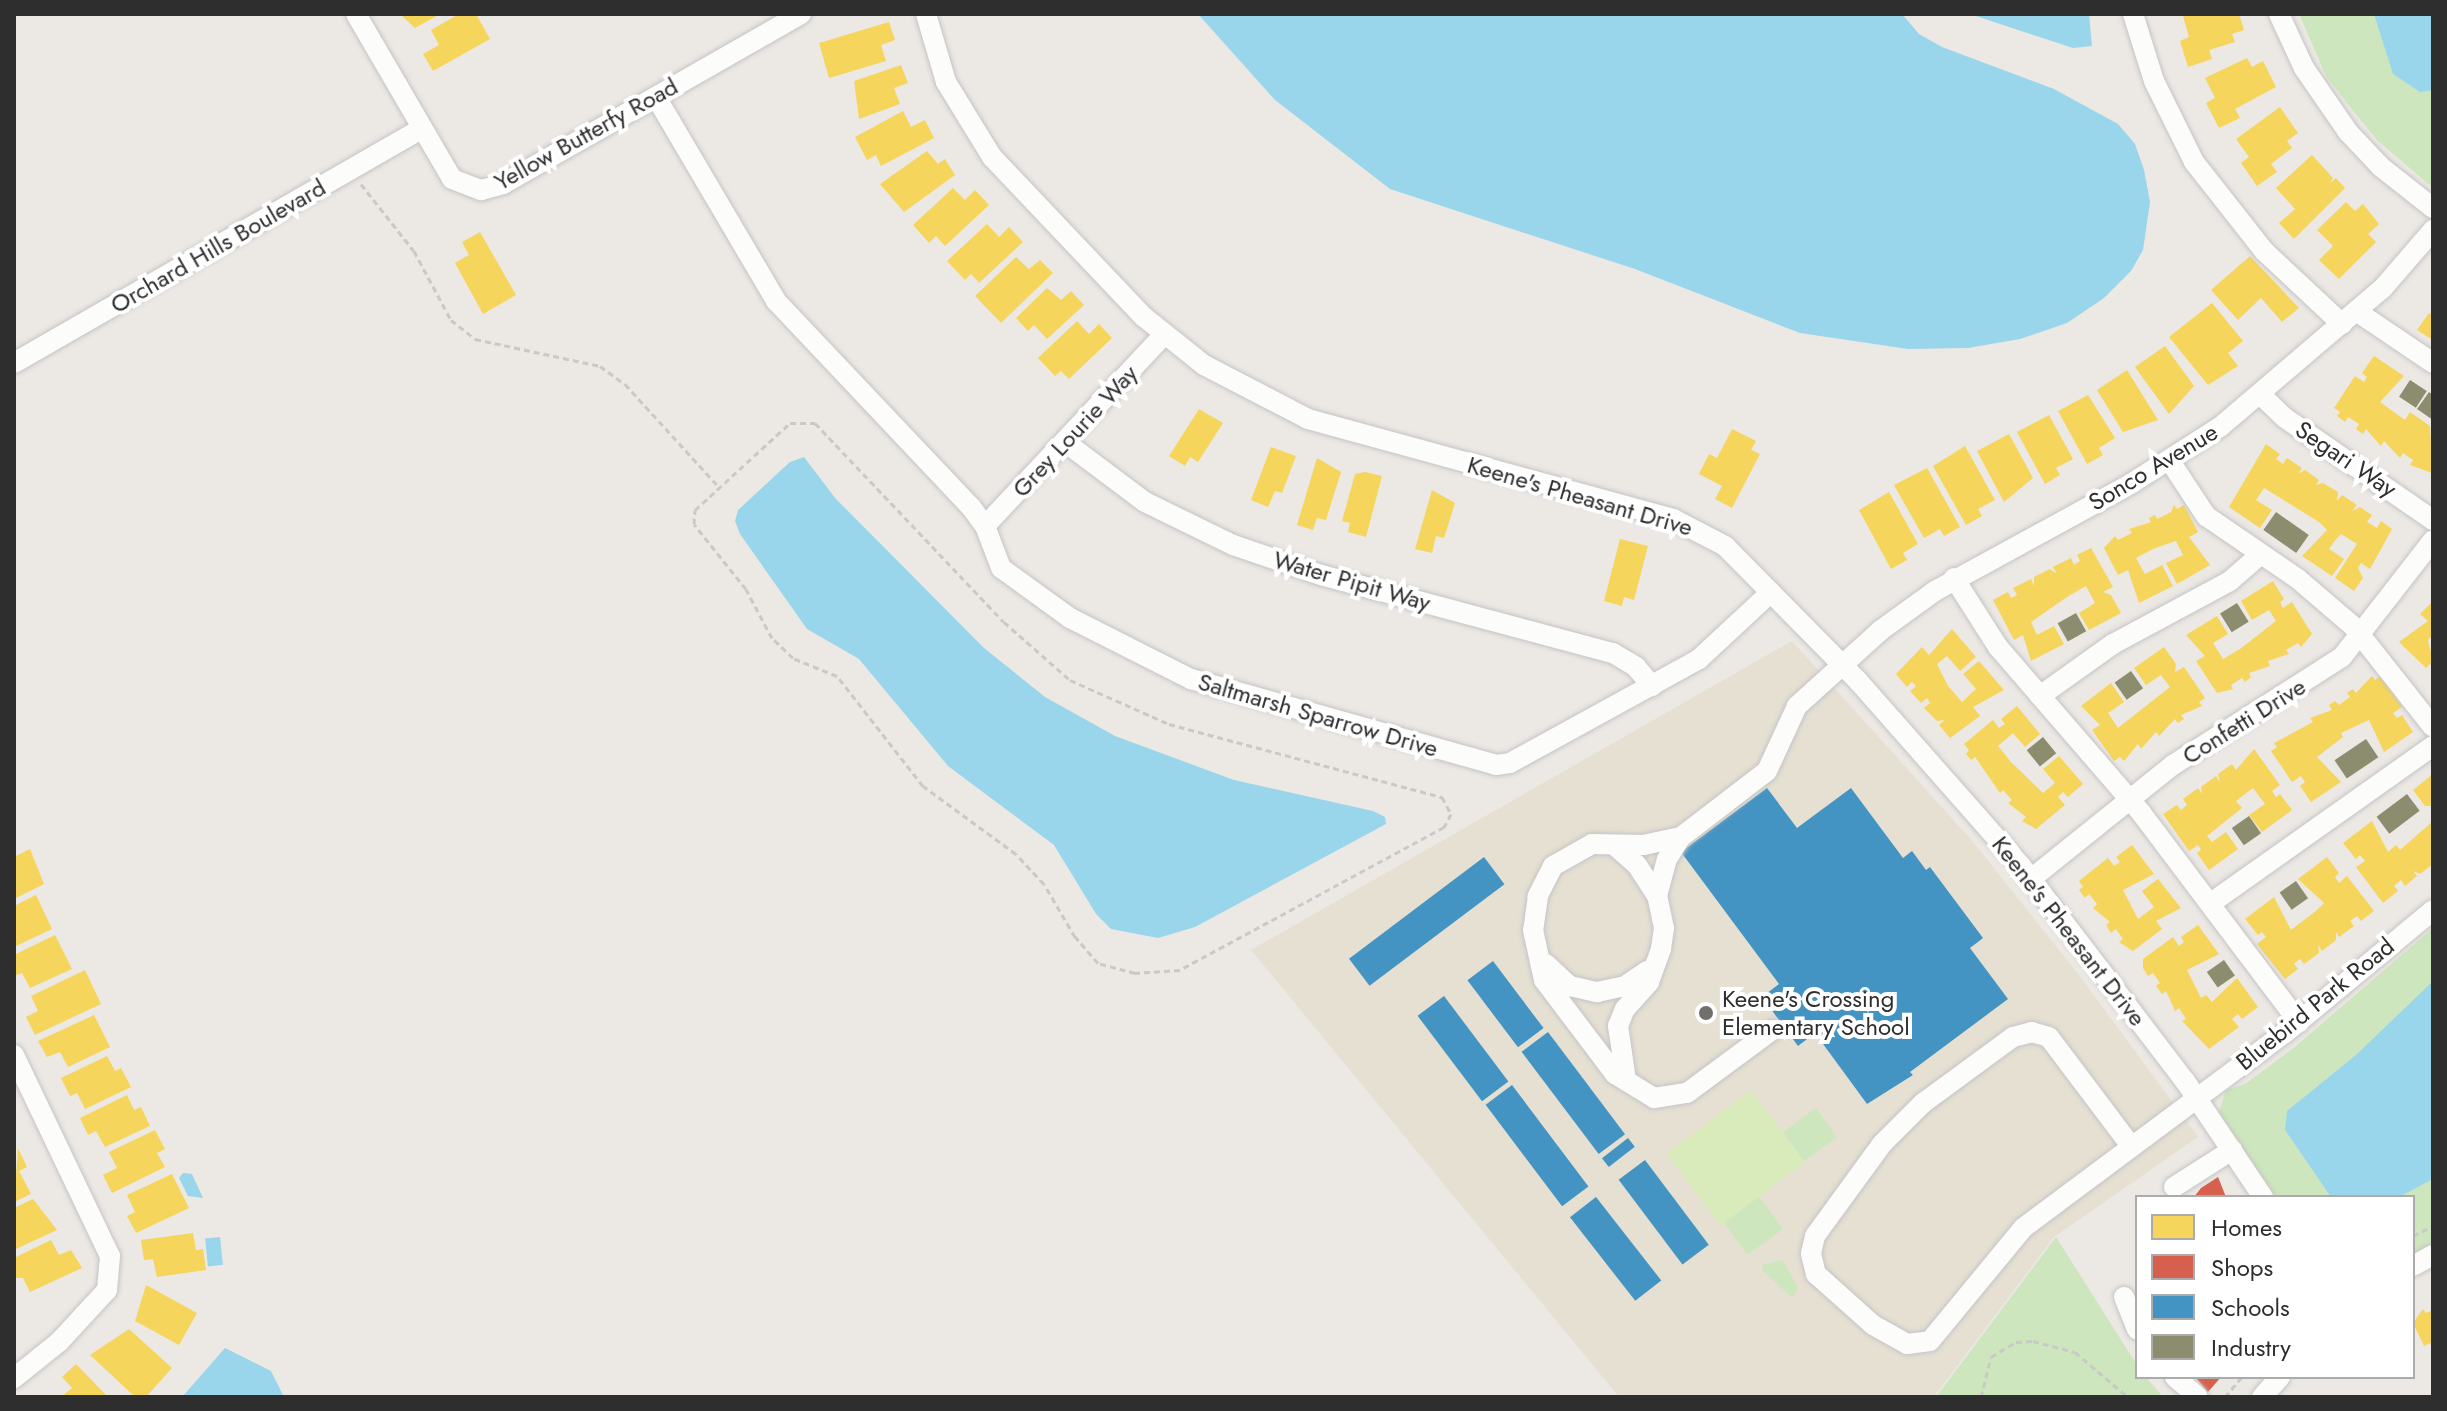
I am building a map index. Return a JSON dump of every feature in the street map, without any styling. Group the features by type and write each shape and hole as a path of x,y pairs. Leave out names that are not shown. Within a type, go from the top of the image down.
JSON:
{"street":[{"name":"Yellow Butterfy Road","path":"356,14 452,179 481,190 503,184 801,14"},
{"name":"Keene's Pheasant Drive","path":"926,14 946,82 979,139 1164,335 1229,381 1308,419 1691,525 1725,546 1843,665 2031,879 2197,1097 2262,1195"},
{"path":"2133,14 2165,109 2199,169 2264,251 2349,317 2433,363"},
{"path":"2279,14 2304,68 2348,132 2381,167 2433,208"},
{"name":"Saltmarsh Sparrow Drive","path":"656,97 776,301 985,526 991,554 1013,580 1131,652 1270,705 1496,765 1525,756 1710,652 1771,592"},
{"name":"Orchard Hills Boulevard","path":"14,363 421,129"},
{"name":"Sonco Avenue","path":"1681,837 1761,777 1777,757 1797,706 1897,617 1954,578 2170,461 2261,395 2406,265 2433,230"},
{"name":"Grey Lourie Way","path":"985,526 1164,335"},
{"name":"Segari Way","path":"2261,395 2285,418 2433,520"},
{"name":"Water Pipit Way","path":"1065,442 1145,502 1233,545 1309,571 1613,653 1636,667 1652,686"},
{"path":"2170,461 2206,516 2261,554 2362,636 2433,727"},
{"name":"Confetti Drive","path":"2031,879 2129,798 2203,744 2331,666 2362,636 2433,540"},
{"path":"2040,696 2113,644 2238,577 2261,554"},
{"path":"1954,578 1987,633 2129,798 2299,1022"},
{"path":"2211,903 2433,746"},
{"path":"1681,837 1583,847 1553,866 1535,907 1533,940 1544,980 1615,1074 1647,1096 1676,1097 1772,1030"},
{"path":"1657,896 1664,867 1681,837"},
{"path":"1614,845 1637,865 1657,896 1664,928 1649,982 1625,1009 1618,1026 1626,1080"},
{"name":"Bluebird Park Road","path":"2131,1146 2067,1056 2041,1033 2005,1041 1900,1125 1821,1226 1811,1254 1816,1274 1843,1301 1895,1337 1914,1345 1937,1337 2013,1238 2299,1022 2433,910"},
{"path":"1539,961 1570,986 1597,992 1625,986 1652,968"},
{"path":"14,1055 110,1256 107,1290 59,1342 14,1378"},
{"path":"2174,1187 2232,1150"},
{"path":"2415,1265 2433,1255"},
{"path":"2124,1297 2135,1325"},
{"path":"2177,1379 2198,1397"},
{"path":"2262,1397 2278,1379"}],"path":[{"path":"361,183 414,251 451,320 475,339 600,366 625,384 720,487"},
{"path":"790,423 815,423 1004,622 1070,680 1169,724 1442,797 1451,814 1444,827 1180,970 1135,973 1098,963 1016,854 923,786 837,676 793,658 772,638 746,589 694,524 695,510 720,487 790,423"},
{"path":"2415,1235 2433,1226"},
{"path":"1981,1397 1991,1357 2016,1342 2033,1341 2075,1352 2128,1397"},
{"path":"2225,1397 2240,1379"}],"shaded area":[{"name":"Keene's Crossing Elementary School","path":"1792,641 1974,843 2079,975 2198,1137 2054,1237 1934,1397 1619,1397 1251,950"}],"green space":[{"path":"2299,14 2433,14 2433,188 2377,140 2326,76"},
{"path":"2433,928 2433,1245 2415,1253 2415,1195 2274,1195 2219,1112 2226,1090 2245,1084 2296,1046"},
{"path":"1751,1090 1805,1162 1721,1226 1666,1154"},
{"path":"1816,1108 1837,1137 1803,1162 1782,1133"},
{"path":"1759,1196 1783,1229 1748,1255 1723,1222"},
{"path":"2056,1237 2135,1362 2135,1379 2148,1379 2163,1397 1936,1397"},
{"path":"1783,1260 1798,1288 1792,1298 1762,1270 1763,1264"}],"water":[{"path":"1198,14 1902,14 1919,34 1942,47 2054,89 2118,124 2135,144 2144,170 2150,202 2143,250 2131,271 2104,298 2067,323 2020,339 1968,348 1908,349 1800,333 1635,269 1390,189 1275,100"},
{"path":"1970,14 2089,14 2092,46 2073,48"},
{"path":"2374,14 2433,14 2433,90 2420,92 2393,74"},
{"path":"804,457 836,499 984,648 1045,697 1115,736 1234,780 1373,811 1385,817 1386,824 1195,927 1158,938 1111,929 1096,914 1054,845 948,766 859,659 807,629 740,534 735,521 738,510 790,462"},
{"path":"2433,981 2433,1179 2403,1195 2330,1195 2285,1130 2287,1111 2356,1055"},
{"path":"183,1173 192,1174 203,1198 188,1196 179,1178"},
{"path":"220,1237 223,1265 208,1266 205,1239"},
{"path":"225,1348 271,1371 284,1397 182,1397"}],"building: Homes":[{"path":"400,14 440,14 415,28"},
{"path":"459,14 476,14 490,39 433,71 423,54 439,45 431,30"},
{"path":"2239,14 2244,30 2232,34 2235,42 2209,50 2212,59 2188,67 2180,41 2189,37 2183,16"},
{"path":"889,22 895,40 881,45 886,61 829,78 819,43"},
{"path":"2247,58 2252,67 2263,61 2276,87 2235,109 2240,118 2219,128 2206,103 2215,98 2205,78"},
{"path":"901,65 908,83 894,88 900,104 859,119 854,81"},
{"path":"2280,107 2298,133 2287,141 2292,148 2271,164 2277,172 2257,186 2241,163 2249,157 2236,139"},
{"path":"903,111 911,127 925,120 934,138 881,166 876,155 867,160 855,137"},
{"path":"927,151 938,164 945,159 955,175 904,212 880,184"},
{"path":"2312,155 2333,178 2330,183 2336,178 2345,188 2294,239 2279,223 2295,209 2276,188"},
{"path":"953,188 965,200 975,190 989,205 945,246 936,236 929,243 913,225"},
{"path":"2346,202 2355,211 2363,204 2379,224 2368,234 2376,242 2339,279 2319,260 2333,246 2317,230"},
{"path":"987,224 999,237 1009,227 1023,242 979,283 971,274 965,280 947,261"},
{"path":"480,232 516,295 483,314 455,263 469,255 462,242"},
{"path":"2250,256 2299,308 2282,322 2261,298 2238,320 2211,290"},
{"path":"1016,257 1029,269 1040,260 1053,273 1001,323 975,296"},
{"path":"1047,288 1061,300 1071,291 1084,305 1047,339 1034,325 1028,331 1016,318"},
{"path":"2212,303 2243,341 2228,353 2238,366 2208,385 2169,337"},
{"path":"2429,313 2433,316 2433,340 2417,330"},
{"path":"1077,321 1089,334 1099,324 1112,338 1069,379 1061,371 1055,376 1038,358"},
{"path":"2165,346 2194,386 2169,414 2135,367"},
{"path":"2374,356 2404,376 2380,402 2405,420 2410,412 2430,426 2433,480 2432,473 2410,465 2413,460 2403,453 2400,458 2384,441 2381,446 2366,429 2363,434 2356,429 2359,424 2348,417 2345,422 2337,416 2340,412 2334,408 2355,376 2364,382 2367,377 2362,373"},
{"path":"2127,370 2158,420 2123,432 2097,390"},
{"path":"2088,395 2115,438 2099,448 2103,455 2087,464 2058,411"},
{"path":"1199,409 1223,423 1198,462 1190,457 1185,466 1169,456"},
{"path":"2049,415 2073,459 2056,468 2060,475 2045,484 2017,432"},
{"path":"1732,429 1756,441 1751,450 1760,454 1732,508 1715,499 1722,486 1699,474 1709,454 1717,458"},
{"path":"2009,434 2033,478 2004,502 1977,451"},
{"path":"2266,444 2280,454 2276,459 2283,464 2287,458 2302,468 2298,474 2305,470 2319,480 2316,485 2323,483 2338,492 2337,501 2342,495 2357,505 2352,511 2360,507 2372,515 2367,522 2377,528 2381,521 2392,529 2370,569 2361,563 2358,568 2363,578 2354,591 2335,578 2357,544 2341,534 2337,538 2329,549 2344,559 2332,576 2302,556 2327,530 2319,522 2264,488 2256,500 2272,510 2260,528 2229,507"},
{"path":"1965,446 1995,500 1978,509 1982,516 1966,525 1933,466"},
{"path":"1271,447 1296,456 1282,493 1275,491 1268,507 1251,500"},
{"path":"1317,458 1341,472 1326,520 1317,518 1313,530 1297,525"},
{"path":"1927,468 1960,527 1944,536 1940,529 1924,538 1894,485"},
{"path":"1365,472 1382,476 1366,537 1348,532 1350,523 1342,521 1355,474"},
{"path":"1432,490 1455,503 1444,538 1436,536 1432,553 1415,549"},
{"path":"1889,492 1918,544 1903,553 1907,560 1891,569 1859,510"},
{"path":"2174,505 2177,509 2184,505 2198,532 2189,537 2210,565 2177,584 2166,563 2183,555 2176,541 2136,558 2145,574 2162,565 2173,586 2139,603 2128,570 2118,575 2104,548 2115,536 2118,540 2132,533 2129,529 2151,522 2149,518 2155,515 2157,519 2171,512"},
{"path":"1620,539 1648,546 1634,600 1624,597 1622,606 1604,601"},
{"path":"2091,548 2113,587 2103,592 2111,595 2121,613 2089,630 2079,613 2095,603 2086,586 2031,622 2037,635 2054,626 2064,644 2031,661 2023,635 2014,640 1993,600 2008,592 2011,598 2017,595 2013,588 2031,579 2034,586 2034,577 2050,569 2057,574 2053,567 2071,558 2074,565 2080,561 2077,555"},
{"path":"2273,581 2284,599 2280,602 2283,608 2292,602 2312,634 2301,647 2298,643 2286,650 2289,654 2268,661 2270,666 2249,673 2251,677 2245,682 2242,678 2231,685 2233,689 2217,693 2196,661 2205,656 2186,635 2217,616 2228,634 2213,643 2223,659 2240,649 2276,621 2269,610 2252,620 2241,601"},
{"path":"2433,601 2433,635 2428,640 2433,661 2426,668 2399,642 2428,621 2420,614"},
{"path":"1952,629 1976,657 1960,671 1947,656 1937,664 1948,686 1962,702 1976,689 1963,674 1979,661 2004,690 1973,707 1980,716 1950,738 1939,725 1945,720 1937,721 1924,708 1930,703 1927,698 1921,703 1910,691 1916,686 1912,682 1907,687 1896,674 1922,647 1929,655"},
{"path":"2164,647 2176,664 2175,672 2184,667 2205,698 2199,702 2202,706 2181,715 2184,719 2178,723 2175,719 2159,736 2156,732 2141,749 2138,744 2124,761 2120,757 2114,761 2092,730 2100,725 2081,706 2111,683 2124,702 2108,713 2118,728 2170,687 2161,675 2146,685 2134,668"},
{"path":"2372,676 2375,680 2381,676 2402,707 2393,713 2397,718 2402,715 2413,732 2384,752 2369,720 2341,733 2343,737 2317,757 2341,782 2311,802 2300,786 2305,782 2301,776 2292,782 2271,751 2277,747 2274,743 2313,722 2310,718 2332,710 2329,705 2335,701 2339,705 2350,697 2347,693 2353,689 2356,693"},
{"path":"2017,706 2040,734 2025,747 2013,733 1998,746 2011,762 2043,793 2055,783 2043,769 2059,756 2083,784 2068,797 2063,792 2058,797 2065,805 2036,829 2022,821 2026,817 2008,803 2012,800 2003,790 2000,793 1975,757 1971,760 1964,744 1993,720 1999,728 2005,724 2001,719"},
{"path":"2254,749 2280,785 2272,791 2276,797 2280,794 2292,810 2262,832 2249,815 2265,804 2253,788 2236,801 2242,808 2207,836 2212,842 2226,832 2238,849 2209,870 2197,853 2201,850 2198,845 2189,851 2163,814 2177,805 2181,810 2187,805 2183,799 2198,788 2202,794 2201,787 2216,776 2220,782 2218,774 2232,764 2236,770"},
{"path":"2433,774 2433,806 2425,806 2413,790"},
{"path":"2372,821 2388,852 2396,845 2400,850 2433,821 2433,864 2420,874 2413,871 2417,876 2405,886 2401,880 2394,886 2398,891 2383,903 2356,867 2365,861 2360,855 2356,859 2343,843"},
{"path":"2132,845 2154,874 2123,890 2138,919 2154,907 2142,891 2158,879 2181,908 2156,921 2162,929 2133,951 2119,942 2123,939 2116,929 2111,933 2106,925 2110,922 2093,908 2097,904 2089,894 2085,898 2079,890 2083,887 2079,881 2108,858 2114,866 2120,862 2116,857"},
{"path":"30,849 44,884 14,899 14,857"},
{"path":"2327,857 2339,873 2335,877 2339,883 2347,876 2374,911 2361,921 2357,916 2350,921 2354,926 2339,937 2336,932 2336,940 2322,951 2318,945 2319,953 2304,964 2300,959 2294,964 2298,969 2285,979 2257,944 2266,937 2262,932 2258,935 2245,919 2274,897 2291,930 2324,903 2298,879"},
{"path":"36,895 52,929 14,947 14,906"},
{"path":"2198,925 2219,954 2187,970 2201,998 2206,995 2212,1002 2237,978 2258,1007 2242,1019 2238,1014 2232,1019 2239,1027 2209,1049 2182,1021 2186,1019 2179,1008 2175,1011 2166,991 2162,994 2156,986 2160,983 2153,973 2148,976 2143,968 2143,959 2173,937 2179,946 2184,942 2181,937"},
{"path":"55,935 72,969 30,988 22,973 14,976 14,955"},
{"path":"85,970 101,1004 35,1035 26,1017 38,1011 31,996"},
{"path":"94,1015 110,1047 68,1067 60,1052 47,1057 38,1041"},
{"path":"107,1056 115,1071 121,1068 131,1087 85,1109 77,1093 70,1096 61,1078"},
{"path":"127,1095 134,1110 141,1107 150,1126 105,1147 96,1131 88,1135 80,1118"},
{"path":"155,1130 165,1149 157,1153 165,1167 112,1193 103,1175 117,1168 109,1152"},
{"path":"18,1148 27,1167 19,1171 31,1194 14,1202"},
{"path":"172,1174 189,1208 136,1233 127,1216 135,1212 127,1195"},
{"path":"33,1199 57,1230 16,1249 14,1208"},
{"path":"193,1233 196,1250 203,1249 206,1270 157,1277 153,1259 144,1260 141,1240"},
{"path":"51,1240 59,1255 71,1250 82,1268 30,1292 23,1278 14,1278 14,1258"},
{"path":"146,1285 197,1313 179,1345 135,1321"},
{"path":"2423,1309 2426,1313 2433,1310 2433,1349 2430,1343 2424,1346 2415,1320"},
{"path":"129,1329 172,1368 146,1397 135,1397 90,1355"},
{"path":"76,1364 108,1397 61,1397 72,1388 62,1377"}],"building: Shops":[{"path":"2218,1177 2225,1195 2196,1195"},
{"path":"2197,1379 2219,1379 2208,1392"}],"building: Schools":[{"name":"Keene's Crossing Elementary School","path":"1767,788 1797,828 1851,788 1903,858 1912,851 1926,870 1930,867 1983,938 1970,948 2008,999 1910,1072 1913,1075 1867,1104 1815,1033 1798,1046 1762,997 1779,984 1681,852"},
{"path":"1484,857 1504,884 1369,986 1349,959"},
{"path":"1493,961 1544,1028 1518,1047 1467,980"},
{"path":"1444,996 1508,1081 1482,1101 1418,1016"},
{"path":"1548,1032 1625,1134 1599,1154 1522,1052"},
{"path":"1512,1085 1588,1186 1562,1206 1486,1105"},
{"path":"1628,1138 1635,1147 1609,1167 1602,1158"},
{"path":"1645,1160 1709,1245 1682,1265 1619,1180"},
{"path":"1596,1197 1661,1281 1635,1301 1570,1217"}],"building: Industry":[{"path":"2410,380 2427,391 2416,408 2399,397"},
{"path":"2429,392 2433,395 2433,420 2417,409"},
{"path":"2276,512 2309,535 2296,553 2263,530"},
{"path":"2237,603 2249,622 2232,632 2220,614"},
{"path":"2076,613 2086,631 2068,642 2058,623"},
{"path":"2131,671 2143,688 2127,700 2115,682"},
{"path":"2043,737 2056,753 2040,767 2027,750"},
{"path":"2366,739 2378,757 2347,778 2334,760"},
{"path":"2407,794 2420,811 2389,834 2377,817"},
{"path":"2249,816 2261,833 2244,845 2232,828"},
{"path":"2296,881 2308,898 2292,910 2280,892"},
{"path":"2224,960 2235,976 2218,988 2207,972"}],"place":[{"name":"Keene's Crossing Elementary School","path":"1706,1013"}]}
